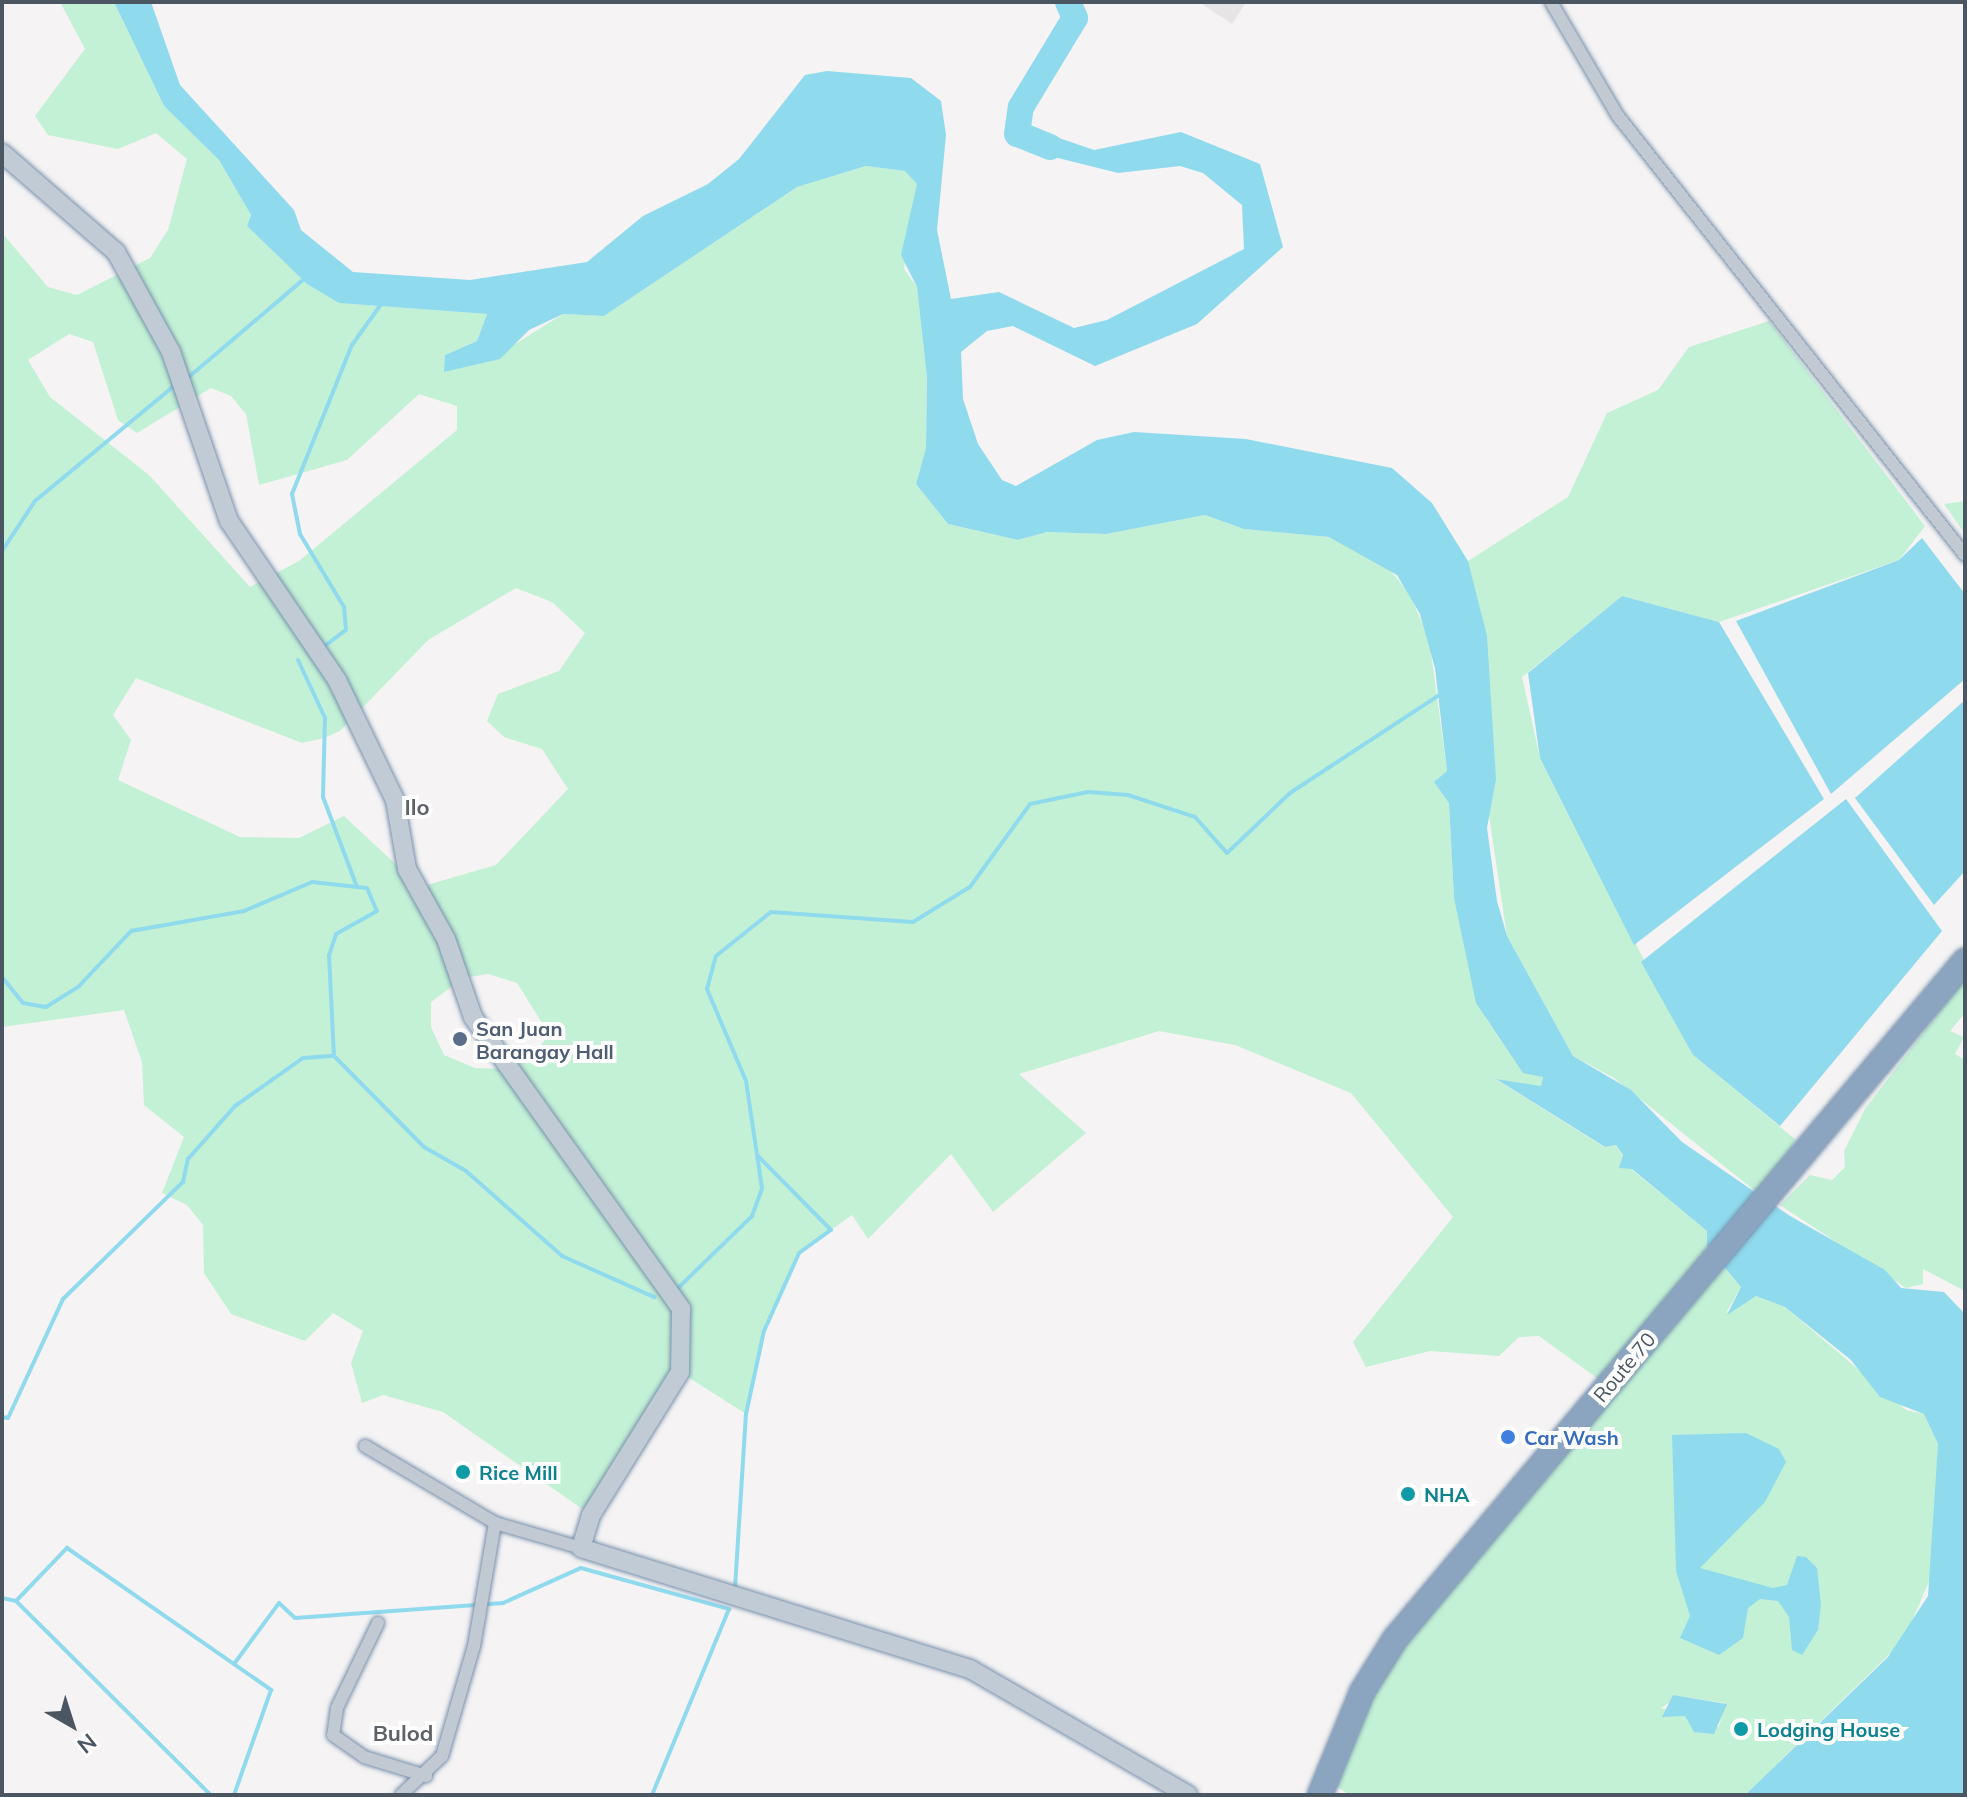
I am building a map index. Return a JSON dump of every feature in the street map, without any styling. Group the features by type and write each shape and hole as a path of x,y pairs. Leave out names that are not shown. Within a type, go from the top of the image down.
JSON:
{"highway":[{"name":"Route 70","path":"1320,1795 1362,1692 1395,1639 1965,961"}],"street":[{"path":"1551,2 1618,116 1965,555"},
{"path":"2,153 116,252 171,352 229,521 337,680 395,800 407,869 446,939 473,1017 681,1309 680,1372 591,1515 581,1548"},
{"path":"365,1446 495,1523 970,1669 1188,1795"},
{"path":"401,1795 426,1776 442,1756 474,1646 495,1523"},
{"path":"378,1623 331,1724 333,1735 364,1757 426,1776"}],"shaded area":[{"path":"1199,2 1246,2 1232,24"}],"green space":[{"path":"60,2 114,2 164,106 219,160 251,215 247,226 307,284 340,303 487,314 477,341 445,355 445,372 517,343 563,314 604,316 797,187 866,166 906,171 917,184 904,269 917,287 927,378 926,448 916,484 948,524 1018,540 1047,532 1106,534 1205,515 1244,529 1329,537 1384,563 1409,593 1429,638 1447,771 1435,782 1449,802 1454,898 1485,1017 1523,1072 1543,1077 1541,1086 1497,1080 1604,1147 1616,1145 1631,1169 1707,1231 1707,1246 1741,1287 1726,1313 1756,1296 1785,1307 1906,1410 1924,1414 1938,1444 1935,1567 1904,1640 1745,1795 1350,1795 1326,1780 1362,1692 1608,1386 1539,1336 1519,1337 1499,1356 1430,1351 1366,1367 1353,1342 1453,1217 1351,1093 1235,1045 1159,1031 1019,1074 1086,1133 993,1212 951,1154 868,1239 852,1215 799,1253 764,1331 746,1414 680,1372 591,1515 443,1412 383,1395 362,1403 351,1363 363,1331 333,1313 305,1341 231,1314 204,1273 203,1225 187,1205 162,1193 184,1137 144,1105 142,1062 124,1010 2,1027 2,233 48,287 77,295 150,258 168,230 187,159 156,133 118,149 48,135 35,116 85,49","holes":["69,334 93,342 118,420 137,433 211,388 231,396 246,414 259,485 347,460 419,394 457,406 457,430 299,561 250,587 149,475 50,397 28,360","516,588 552,602 585,633 559,671 498,694 487,721 504,737 542,749 568,789 496,865 420,887 344,816 299,838 240,837 118,780 131,740 113,715 136,678 302,743 340,731 428,640","488,974 517,983 549,1034 533,1057 504,1069 475,1068 444,1055 431,1027 431,1002 463,978","1679,1696 1725,1703 1719,1727 1661,1708"]},
{"path":"1769,321 1925,526 1899,560 1719,622 1622,596 1522,677 1540,758 1693,1055 1796,1140 1759,1194 1614,1078 1573,1056 1507,936 1487,802 1468,561 1568,497 1607,413 1658,390 1689,347"},
{"path":"1965,501 1965,534 1944,504"},
{"path":"1965,978 1965,1013 1950,1031 1964,1037 1955,1054 1965,1060 1965,1291 1923,1269 1923,1284 1906,1288 1780,1205 1810,1175 1832,1180 1845,1167 1844,1151 1865,1109"}],"water":[{"path":"114,2 151,2 180,85 294,210 301,230 353,272 470,280 587,262 643,216 708,184 739,159 805,75 827,71 911,78 941,101 946,135 937,230 951,299 999,292 1074,328 1107,320 1244,249 1242,205 1203,173 1180,166 1118,173 1046,155 1017,134 1033,129 1094,150 1181,132 1260,164 1283,247 1197,324 1095,366 1013,326 987,331 961,352 963,399 978,444 1002,480 1016,486 1097,440 1134,432 1246,439 1392,468 1432,503 1468,561 1487,636 1496,779 1487,828 1497,901 1507,936 1573,1056 1631,1090 1682,1142 1790,1216 1885,1270 1901,1288 1944,1292 1965,1314 1965,1795 1745,1795 1888,1657 1928,1596 1938,1444 1924,1414 1880,1397 1851,1360 1785,1307 1756,1296 1727,1315 1741,1287 1707,1246 1707,1231 1632,1169 1619,1168 1623,1155 1616,1145 1605,1147 1496,1079 1541,1086 1543,1077 1523,1073 1476,1003 1454,898 1449,803 1434,782 1447,771 1435,668 1420,614 1397,575 1329,537 1244,529 1205,515 1106,534 1047,532 1018,540 948,524 916,484 926,448 927,378 917,287 901,255 917,184 905,171 866,166 797,187 604,316 563,314 529,330 500,359 444,372 445,355 477,341 487,314 339,303 307,284 247,226 251,215 219,160 164,106"},
{"path":"1922,538 1965,594 1965,679 1831,794 1736,621 1899,560"},
{"path":"1622,596 1719,622 1824,799 1634,945 1540,758 1528,673"},
{"path":"1965,700 1965,871 1934,905 1855,798"},
{"path":"1846,799 1942,931 1780,1126 1693,1055 1641,962"},
{"path":"1746,1433 1779,1449 1786,1462 1765,1502 1700,1568 1773,1588 1787,1585 1797,1556 1806,1557 1817,1568 1821,1605 1818,1630 1802,1655 1792,1650 1789,1617 1778,1601 1760,1599 1748,1608 1743,1638 1719,1655 1680,1638 1690,1616 1676,1571 1672,1435"},
{"path":"1673,1695 1727,1704 1714,1734 1694,1732 1685,1716 1662,1717"}],"waterway":[{"path":"1050,147 1017,134 1021,107 1075,18 1068,2"},
{"path":"190,376 305,278"},
{"path":"322,648 346,630 344,607 300,534 292,494 352,345 382,303"},
{"path":"2,551 35,501 174,386"},
{"path":"298,660 325,718 323,797 357,887"},
{"path":"675,1291 752,1216 762,1188 746,1081 707,989 716,956 771,912 913,922 970,887 1030,804 1088,792 1128,795 1195,817 1227,853 1290,793 1442,693"},
{"path":"2,977 23,1003 46,1007 79,986 131,931 244,911 312,882 367,888 377,911 336,934 329,955 334,1056 424,1147 466,1171 562,1256 654,1297"},
{"path":"2,1417 8,1418 63,1299 183,1182 188,1159 235,1106 303,1058 334,1056"},
{"path":"735,1588 746,1414 764,1331 799,1253 831,1230 759,1157"},
{"path":"16,1601 67,1548 271,1690 234,1795"},
{"path":"234,1664 279,1603 295,1618 503,1603 581,1568 729,1609 652,1795"},
{"path":"2,1598 16,1601 211,1795"}],"place":[{"name":"San Juan Barangay Hall","path":"460,1039"},
{"name":"Car Wash","path":"1508,1437"},
{"name":"Rice Mill","path":"463,1472"},
{"name":"NHA","path":"1408,1494"},
{"name":"Lodging House","path":"1741,1729"}],"district":[{"name":"Ilo","path":"417,808"},
{"name":"Bulod","path":"403,1734"}]}
